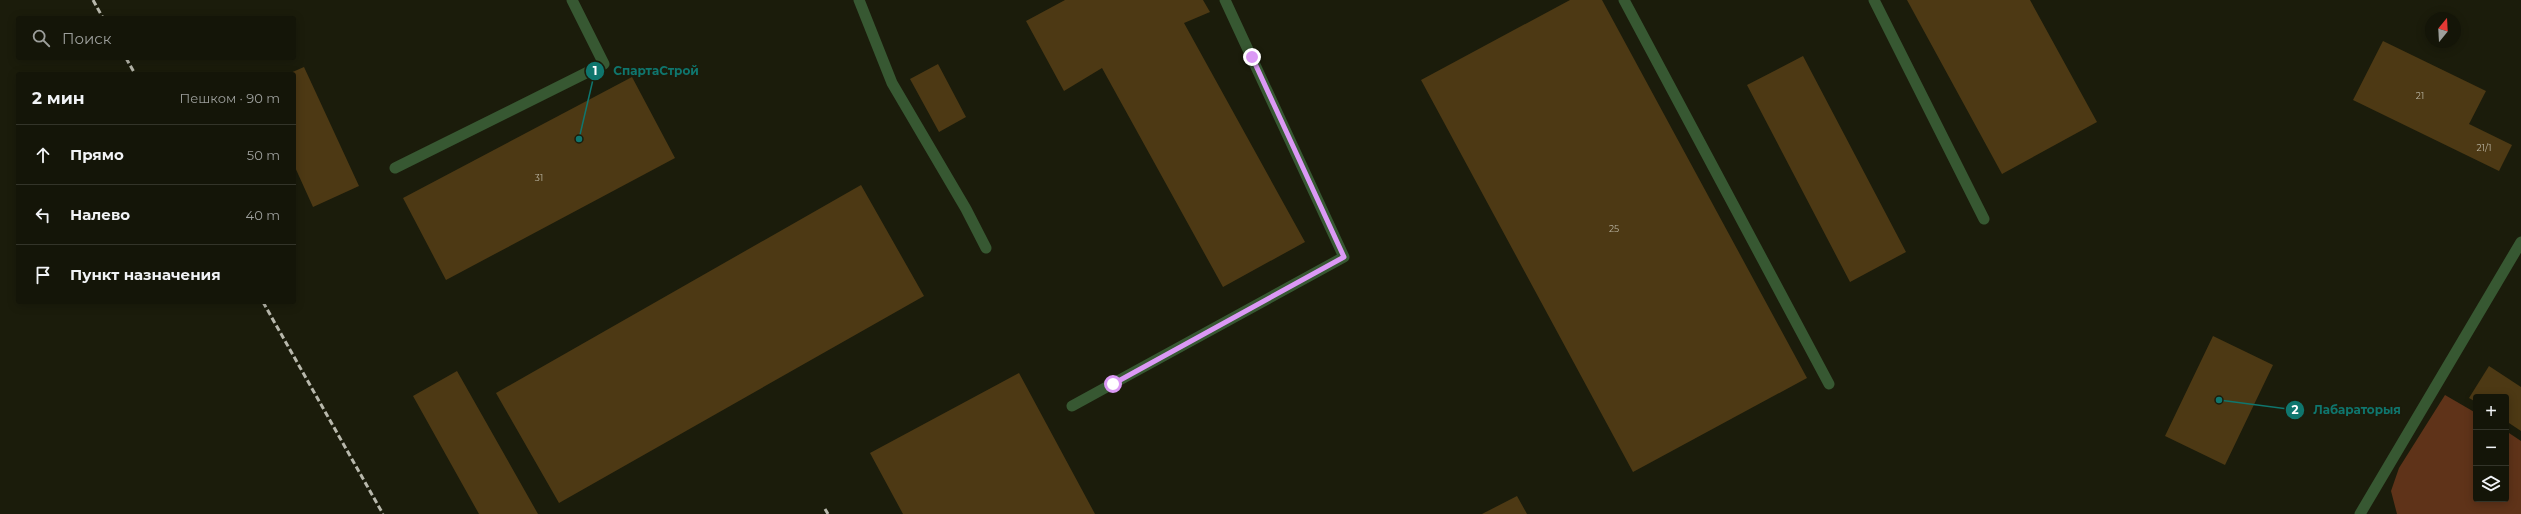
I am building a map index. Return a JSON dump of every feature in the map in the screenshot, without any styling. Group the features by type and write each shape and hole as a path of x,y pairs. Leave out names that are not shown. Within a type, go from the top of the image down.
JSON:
{"lane":[{"path":"395,168 604,64 572,0"},
{"path":"859,0 892,83 966,209 986,248"},
{"path":"1072,406 1344,257 1225,0"},
{"path":"1624,0 1829,384"},
{"path":"1874,0 1984,220"},
{"path":"2360,514 2521,242"}],"shaded area":[{"path":"2445,395 2473,411 2473,502 2509,502 2509,433 2521,441 2521,514 2397,514 2391,491 2399,468"}],"building":[{"path":"1065,0 1203,0 1210,12 1184,23 1305,242 1223,287 1102,68 1064,91 1026,21"},
{"path":"1570,0 1602,0 1807,378 1633,472 1421,80"},
{"path":"1907,0 2030,0 2097,122 2002,174"},
{"path":"2383,41 2486,91 2469,124 2512,145 2499,171 2353,100"},
{"path":"1803,56 1906,252 1850,282 1747,85"},
{"path":"938,64 966,117 939,132 910,79"},
{"path":"304,67 359,186 313,207 296,169 296,72 293,72"},
{"path":"632,77 675,158 446,280 403,198"},
{"path":"861,185 924,296 559,503 496,393"},
{"path":"2213,336 2273,365 2225,465 2165,436"},
{"path":"2489,366 2521,387 2521,431 2509,423 2509,394 2473,394 2473,400 2469,398"},
{"path":"457,371 538,514 479,514 413,396"},
{"path":"1019,373 1095,514 903,514 870,453"},
{"path":"1517,496 1527,514 1482,514"}],"railway":[{"path":"93,0 102,16"},
{"path":"127,60 134,72"},
{"path":"264,304 383,514"},
{"path":"825,509 828,514"}],"place":[{"name":"СпартаСтрой","path":"579,139"},
{"name":"Лабараторыя","path":"2219,400"}],"route":[{"path":"1113,384 1344,257 1252,57"}]}
